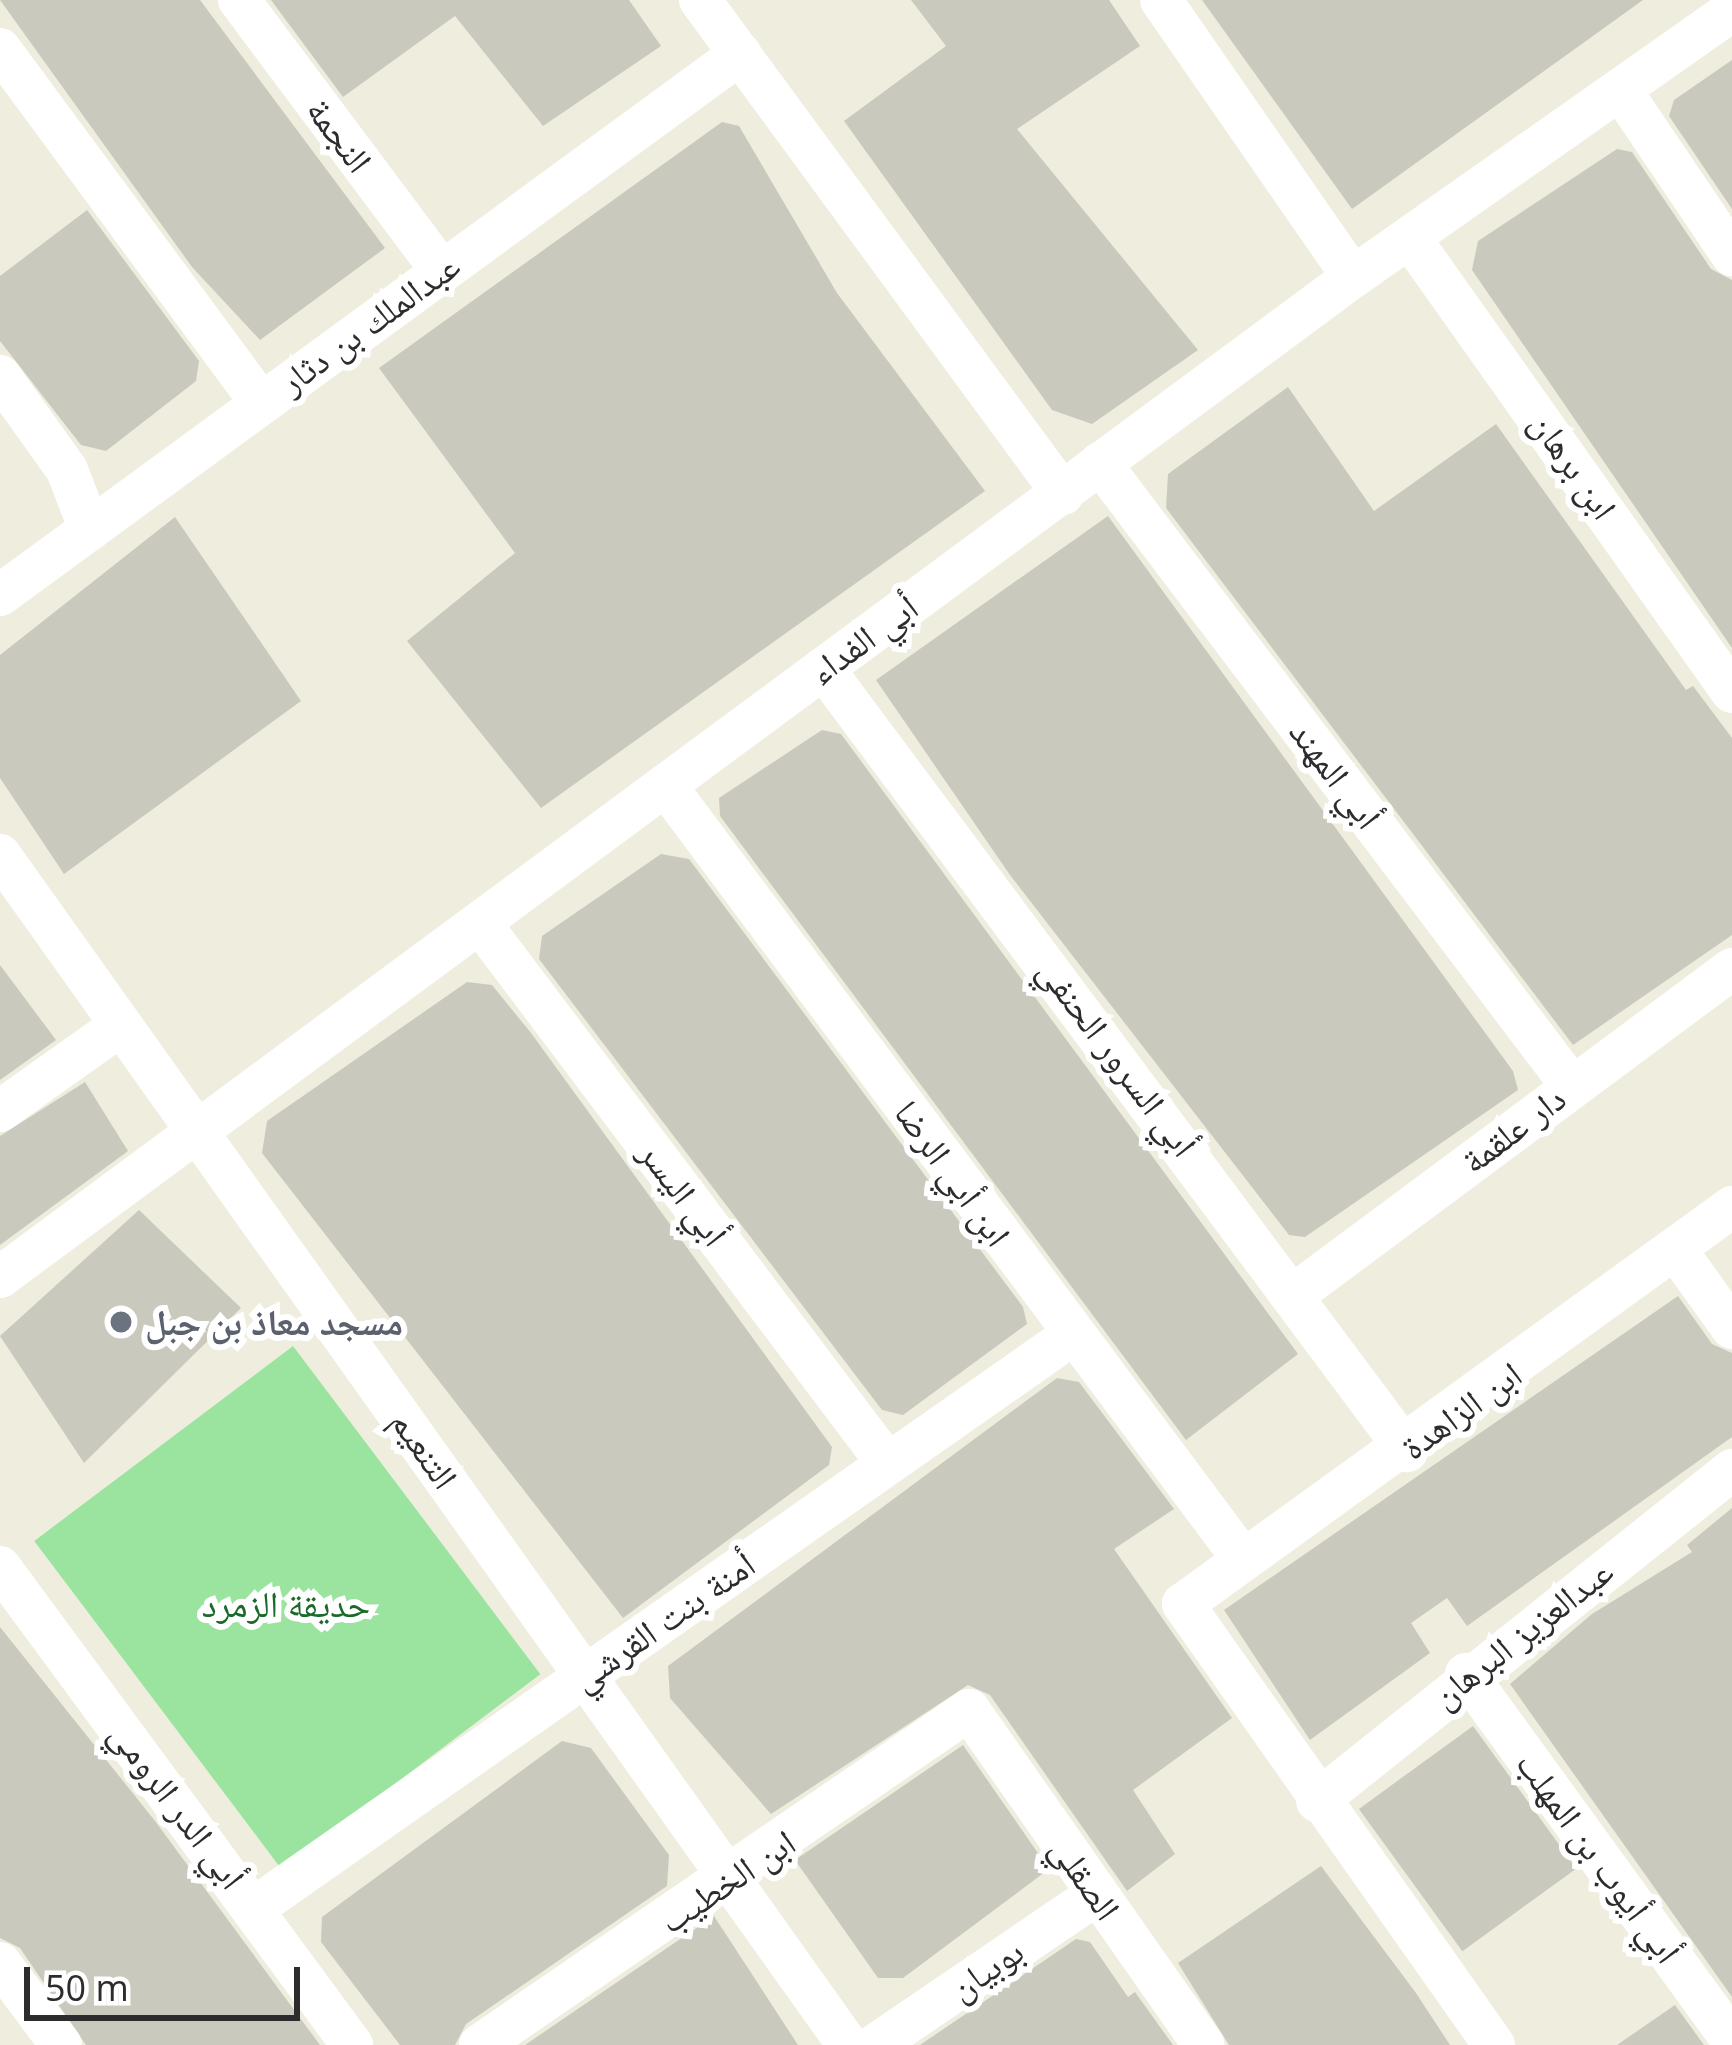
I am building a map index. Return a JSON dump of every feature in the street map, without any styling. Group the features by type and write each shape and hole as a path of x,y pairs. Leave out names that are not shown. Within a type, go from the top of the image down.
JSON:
{"street":[{"name":"النجمة","path":"239,0 441,270"},
{"path":"700,0 1063,494"},
{"path":"1161,0 1353,277"},
{"name":"أبي الفداء","path":"0,1277 1353,277 1412,242 1732,11"},
{"path":"0,49 261,403"},
{"name":"عبدالملك بن دثار","path":"0,595 740,54"},
{"path":"1622,92 1732,255"},
{"name":"ابن برهان","path":"1412,242 1732,692"},
{"path":"0,376 67,470 90,530"},
{"name":"أبي المهند","path":"1100,463 1571,1085"},
{"name":"أبي السرور الحنفي","path":"823,668 1296,1293 1407,1451"},
{"name":"ابن أبي الرضا","path":"666,786 1242,1558"},
{"name":"التنعيم","path":"0,855 848,2045"},
{"name":"أبي اليسر","path":"480,923 887,1463"},
{"name":"دار علقمة","path":"1296,1293 1732,969"},
{"path":"0,1111 121,1025"},
{"name":"ابن الزاهدة","path":"1317,1801 1183,1604 1242,1558 1407,1451 1732,1208"},
{"path":"1676,1250 1732,1328"},
{"name":"أمنة بنت القرشي","path":"254,1908 1072,1335"},
{"name":"عبدالعزيز البرهان","path":"1317,1801 1466,1674 1732,1470"},
{"name":"أبي الدر الرومي","path":"0,1567 352,2045"},
{"name":"أبي أيوب بن المهلب","path":"1466,1674 1732,2040"},
{"name":"ابن الخطيب","path":"480,2045 733,1880 969,1710"},
{"name":"الصقلي","path":"969,1710 1204,2045"},
{"path":"1317,1801 1494,2045"},
{"name":"بوبيان","path":"874,2045 1097,1894"},
{"path":"0,1963 61,2045"}],"green space":[{"name":"حديقة الزمرد","path":"293,1346 540,1674 282,1869 34,1541"}],"building":[{"path":"0,0 200,0 385,248 260,340 192,267"},
{"path":"271,0 629,0 661,46 543,126 455,16 343,97"},
{"path":"911,0 1109,0 1140,46 1017,129 1198,350 1092,424 1052,410 844,121 946,46"},
{"path":"1202,0 1643,0 1352,209"},
{"path":"1732,60 1732,209 1669,116 1674,100"},
{"path":"722,122 739,126 837,293 985,491 541,808 407,641 515,553 379,368"},
{"path":"1617,149 1632,152 1711,269 1732,280 1732,648 1472,270 1478,241"},
{"path":"87,210 199,361 196,381 106,451 81,445 0,341 0,276"},
{"path":"1288,387 1374,511 1496,424 1686,690 1693,686 1732,738 1732,935 1573,1045 1166,508 1168,474"},
{"path":"1108,516 1513,1071 1518,1090 1305,1237 1289,1235 1010,875 876,680"},
{"path":"175,517 301,701 64,874 0,778 0,655"},
{"path":"822,730 841,734 1298,1354 1186,1440 720,816 719,798"},
{"path":"661,854 689,859 1023,1307 1027,1324 903,1415 882,1410 539,959 542,936"},
{"path":"0,965 56,1040 0,1080"},
{"path":"467,982 492,985 531,1033 832,1447 829,1465 623,1618 262,1153 267,1121"},
{"path":"85,1082 128,1151 0,1245 0,1136"},
{"name":"مسجد معاذ بن جبل","path":"139,1210 241,1308 84,1463 0,1336"},
{"path":"1678,1296 1712,1344 1732,1353 1732,1437 1467,1626 1447,1598 1411,1623 1430,1653 1310,1740 1224,1610"},
{"path":"1057,1378 1079,1382 1174,1509 1114,1549 1232,1718 1133,1790 1175,1854 1127,1891 990,1695 968,1685 771,1814 670,1698 668,1666"},
{"path":"1732,1508 1732,1997 1510,1684 1592,1614 1692,1552 1687,1545"},
{"path":"0,1627 155,1821 320,2045 86,2045 20,1948 0,1938"},
{"path":"1473,1726 1576,1868 1462,1951 1359,1809"},
{"path":"562,1741 591,1748 669,1855 667,1886 466,2024 455,2045 400,2045 321,1942 322,1917"},
{"path":"963,1745 1049,1869 903,1978 878,1978 795,1860"},
{"path":"1321,1866 1450,2045 1229,2045 1178,1963"},
{"path":"714,1916 798,2045 525,2045"},
{"path":"1076,1939 1090,1942 1128,1997 1135,1992 1173,2045 920,2045"},
{"path":"1675,2005 1704,2045 1617,2045"}],"place":[{"name":"مسجد معاذ بن جبل","path":"121,1322"}]}
